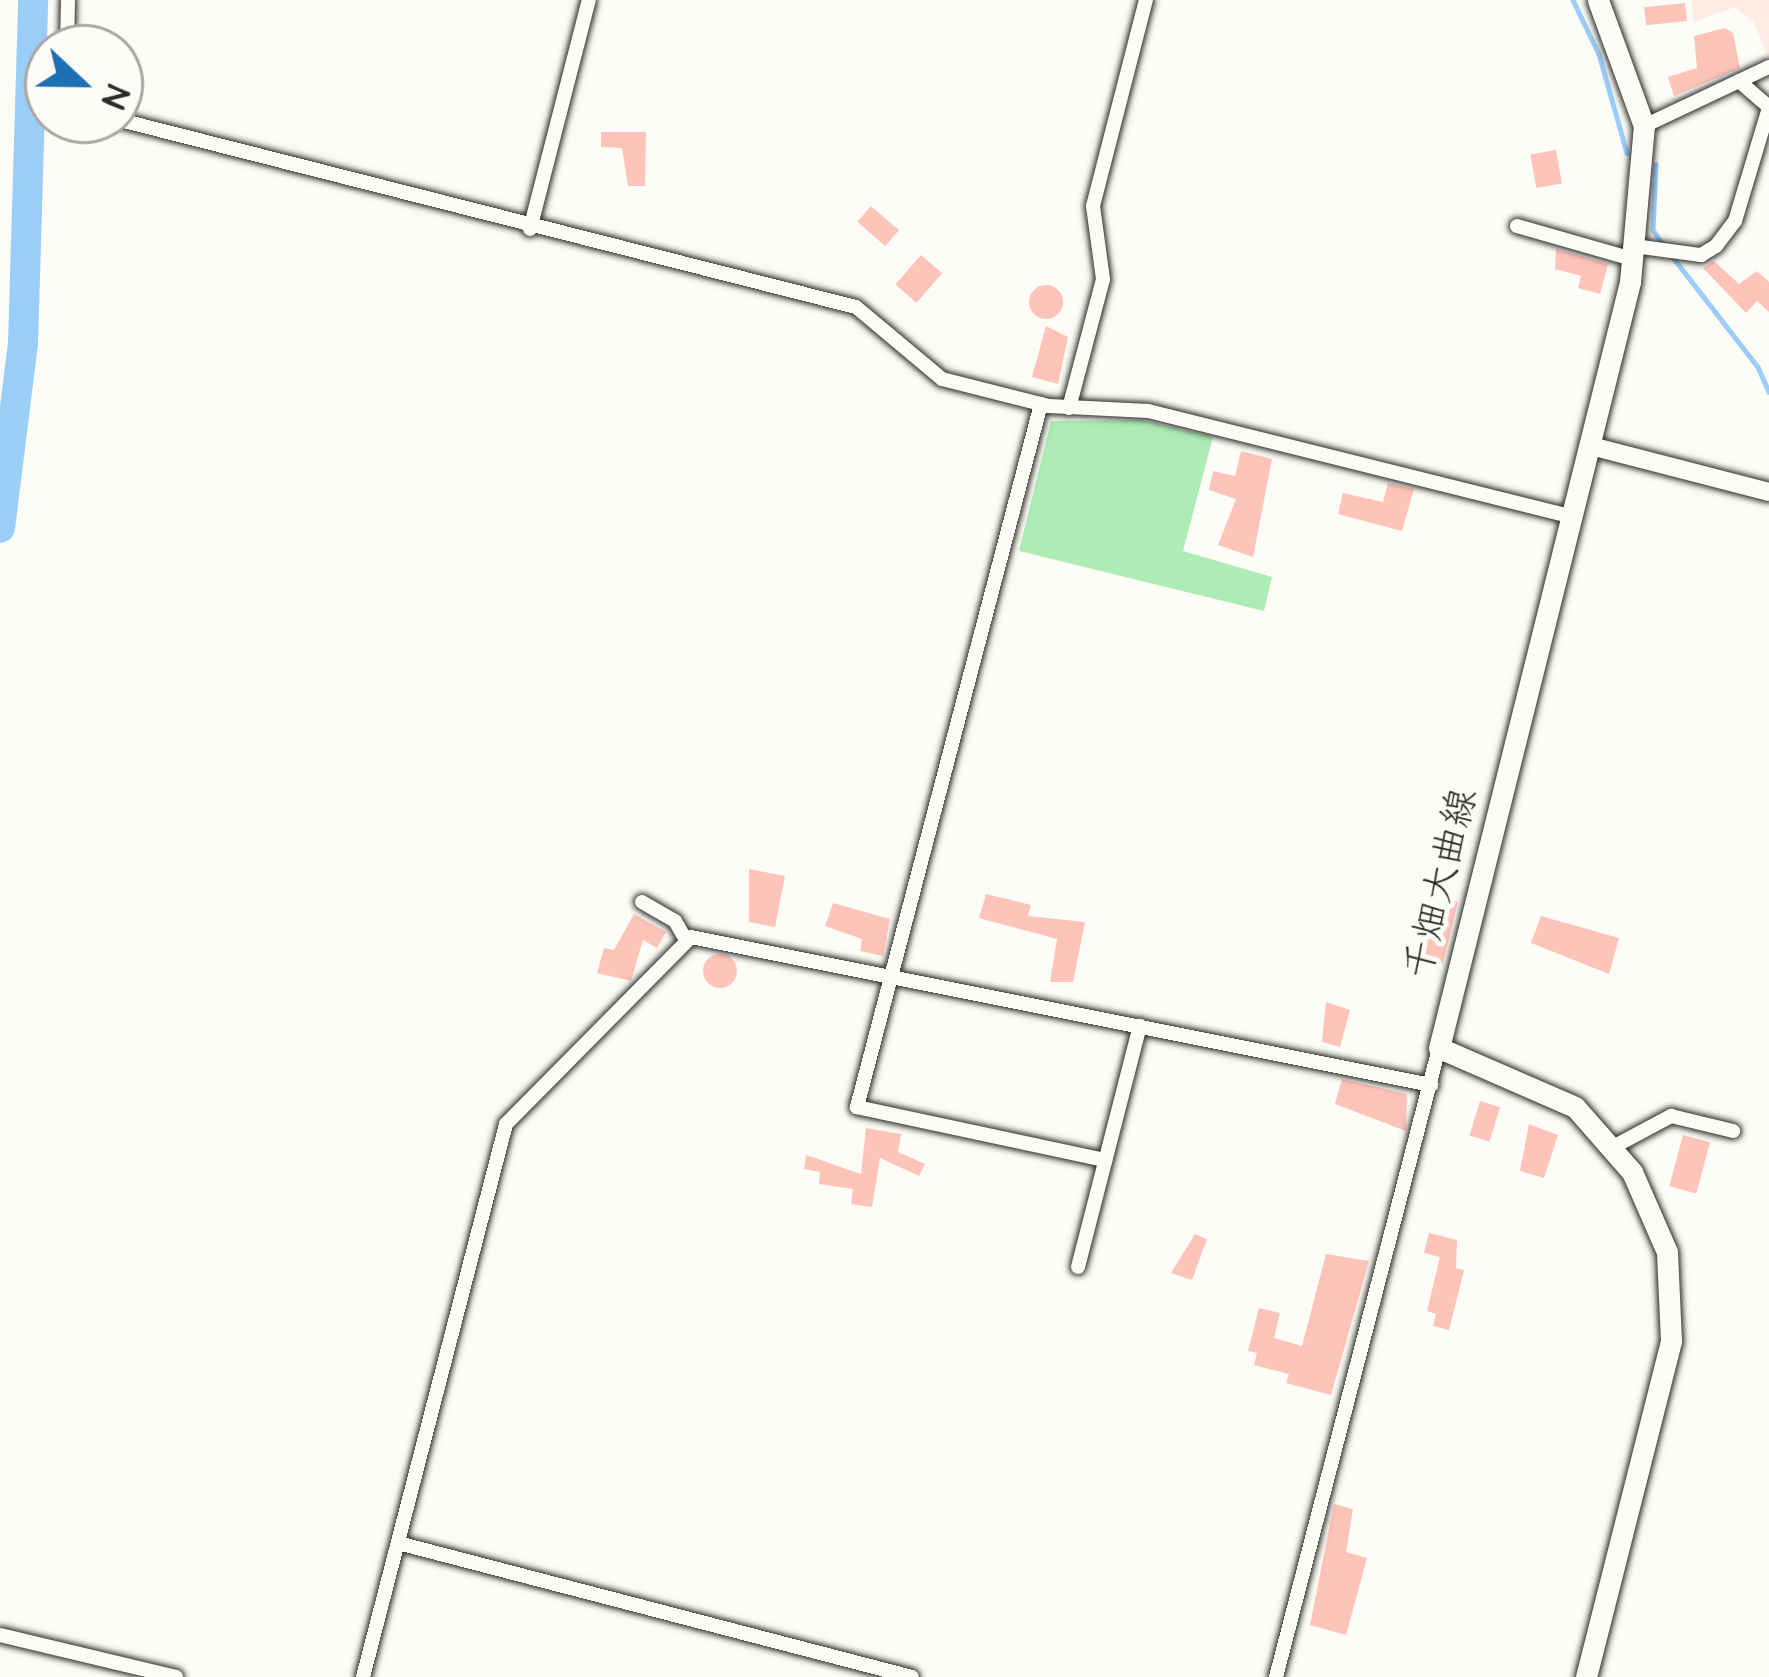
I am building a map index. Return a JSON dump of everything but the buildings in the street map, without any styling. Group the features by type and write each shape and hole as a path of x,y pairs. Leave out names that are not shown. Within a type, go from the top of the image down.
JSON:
{"main road":[{"name":"千畑大曲線","path":"1439,1048 1641,251 1644,126 1598,0"},
{"path":"1439,1048 1556,1093 1615,1146 1651,1209 1673,1298 1662,1389 1586,1677"}],"street":[{"path":"530,230 589,0"},
{"path":"1069,408 1103,279 1093,206 1146,0"},
{"path":"1644,126 1769,67"},
{"path":"1516,226 1641,251 1687,254 1716,246 1735,221 1769,107 1739,81"},
{"path":"144,126 530,230 856,307 942,380 1041,404 1148,411 1572,517"},
{"path":"1041,404 857,1107 1106,1160"},
{"path":"1591,446 1769,492"},
{"path":"641,902 675,921 686,940 1431,1084"},
{"path":"363,1677 506,1124 686,940"},
{"path":"1078,1268 1140,1026"},
{"path":"1276,1677 1439,1048"},
{"path":"1615,1146 1671,1116 1733,1131"},
{"path":"398,1543 912,1677"},
{"path":"0,1635 176,1677"}],"shaded area":[{"path":"1692,0 1769,0 1769,61 1754,22 1735,7 1694,22"}],"green space":[{"path":"1142,420 1213,437 1183,551 1272,577 1264,611 1019,551 1051,421"}],"waterway":[{"path":"0,528 23,344 33,0"},
{"path":"1573,0 1599,54 1627,153"},
{"path":"1656,164 1653,230 1665,247"},
{"path":"1672,256 1758,367 1769,392"}]}
